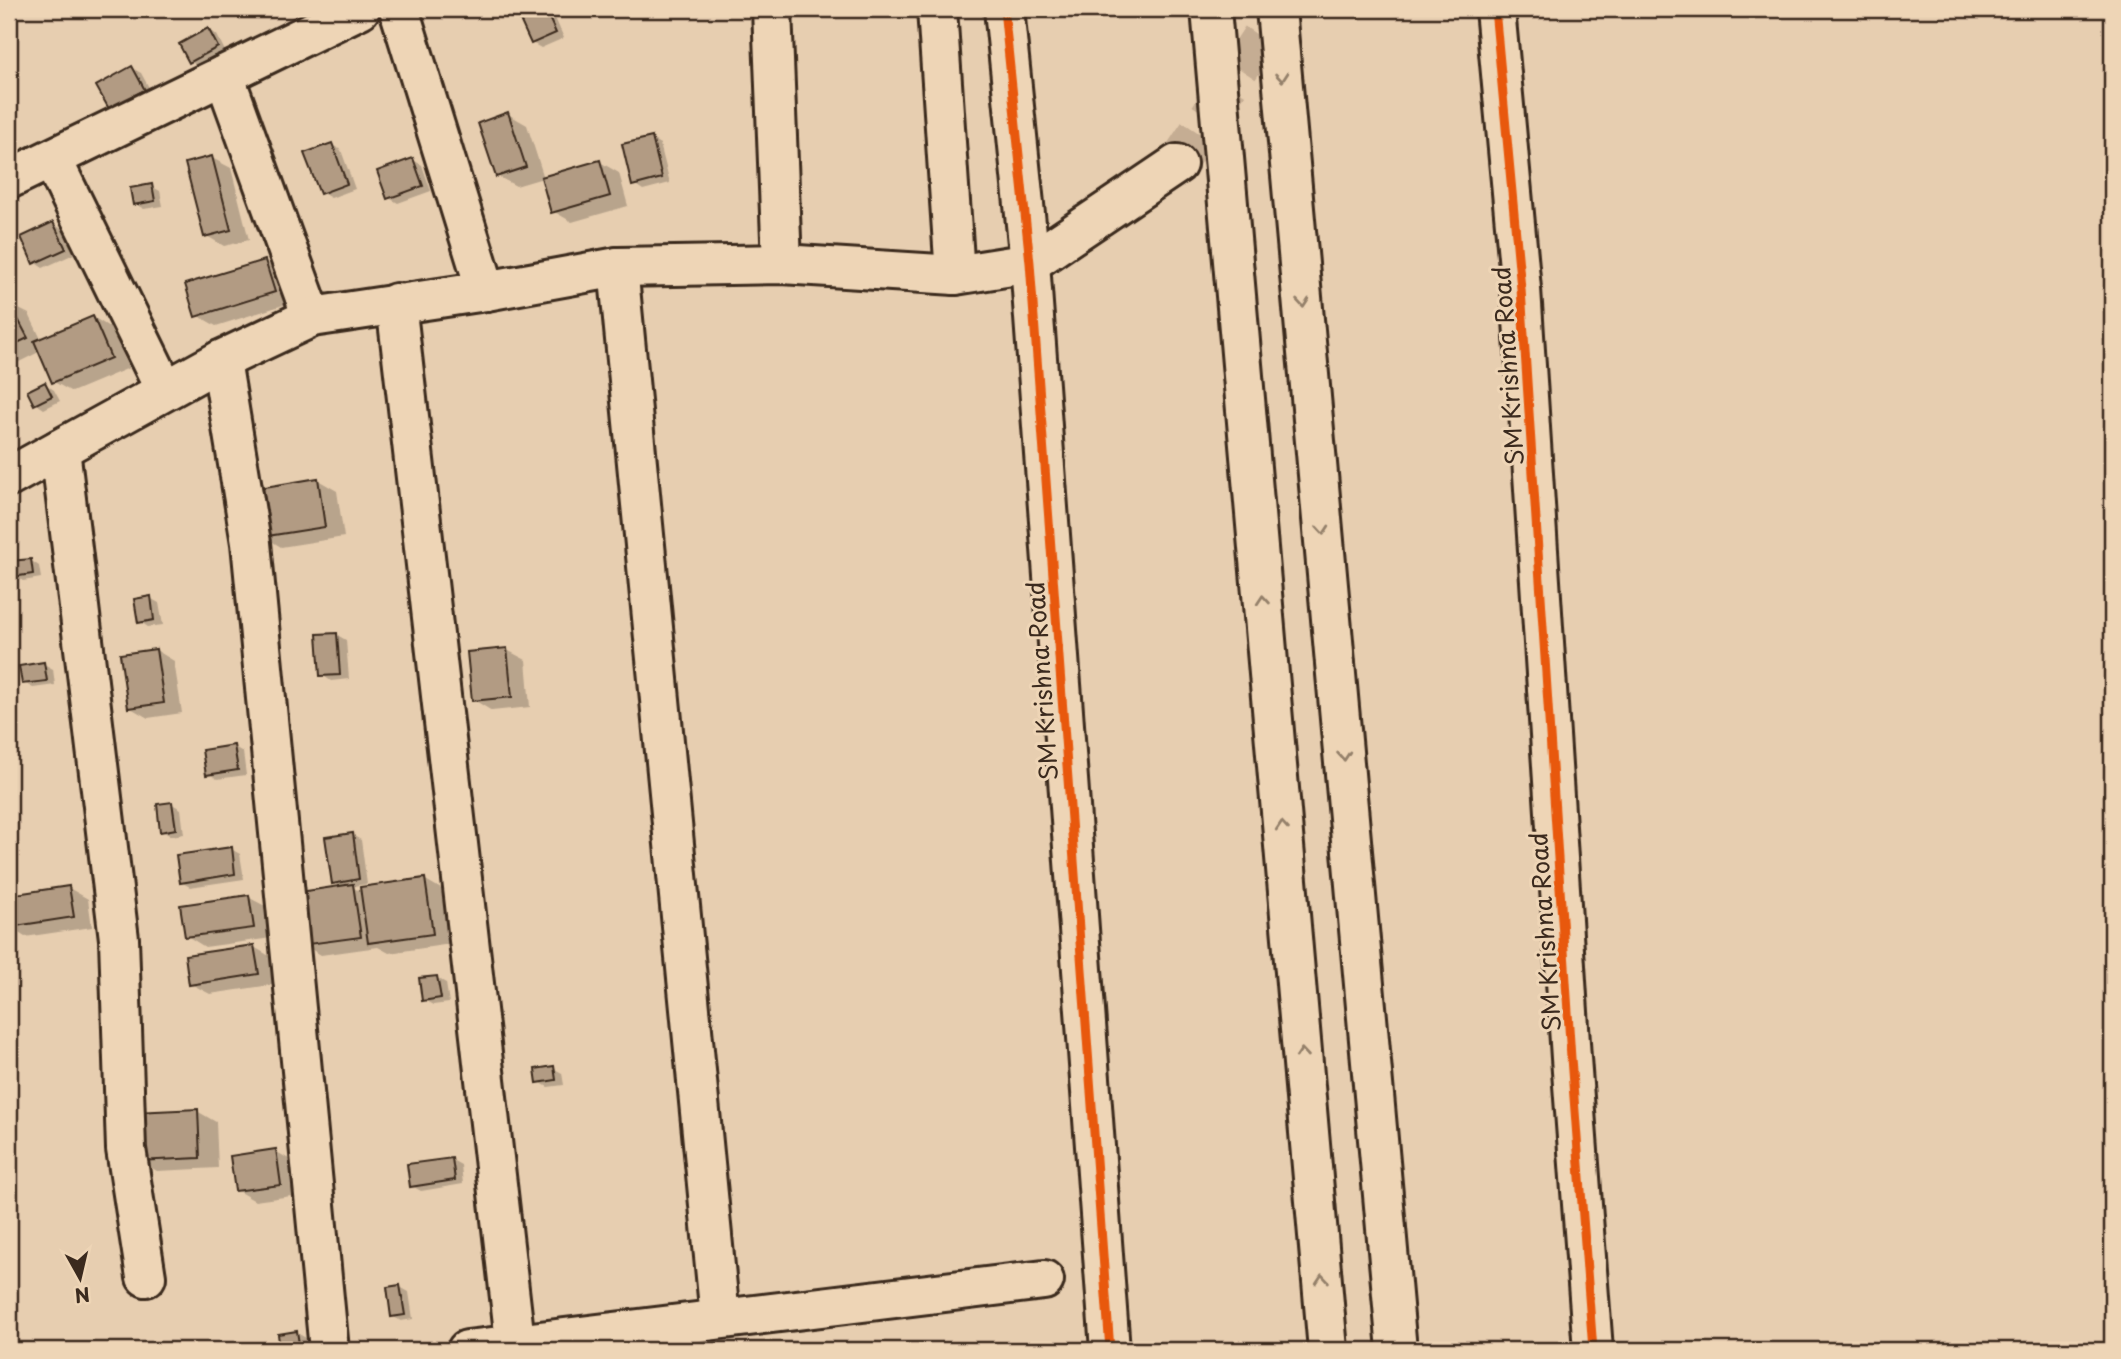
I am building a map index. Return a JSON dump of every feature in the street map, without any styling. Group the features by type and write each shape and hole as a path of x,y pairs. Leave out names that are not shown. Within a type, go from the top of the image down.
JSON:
{"main road":[{"path":"9,179 360,9"},
{"path":"399,9 486,291"},
{"path":"772,9 782,264"},
{"path":"937,9 955,275"},
{"name":"SM Krishna Road","path":"1004,9 1030,263 1110,1350"},
{"path":"1211,9 1328,1350"},
{"path":"1276,9 1397,1350"},
{"name":"SM Krishna Road","path":"1495,9 1521,289 1593,1350"},
{"path":"224,75 313,317"},
{"path":"52,159 166,390"},
{"path":"9,475 221,360 313,317 486,291 618,267 782,264 955,275 1030,263 1177,164"},
{"path":"618,267 720,1318"},
{"path":"396,303 516,1347"},
{"path":"221,360 251,542 329,1350"},
{"path":"60,449 119,939 126,1149 146,1277"},
{"path":"467,1350 516,1347 720,1318 1044,1280"}],"building":[{"path":"515,9 545,9 556,33 531,44"},
{"path":"208,28 218,47 189,63 179,44"},
{"path":"132,66 145,90 109,109 96,86"},
{"path":"508,112 526,167 496,177 478,123"},
{"path":"652,137 662,178 632,186 622,144"},
{"path":"332,143 347,184 320,194 304,153"},
{"path":"212,156 231,230 204,237 185,163"},
{"path":"413,158 423,186 387,199 377,171"},
{"path":"600,160 610,196 551,213 541,177"},
{"path":"152,184 155,201 133,205 130,188"},
{"path":"53,222 66,249 33,264 21,237"},
{"path":"265,260 275,292 195,317 185,284"},
{"path":"9,302 28,338 9,347"},
{"path":"93,316 111,358 52,383 34,341"},
{"path":"45,382 52,396 34,405 27,391"},
{"path":"318,478 325,527 261,537 253,489"},
{"path":"31,559 33,574 12,577 10,561"},
{"path":"151,596 154,620 138,623 134,599"},
{"path":"337,633 340,675 320,676 317,634"},
{"path":"507,648 512,697 472,701 467,652"},
{"path":"156,649 164,703 128,708 120,654"},
{"path":"44,662 47,681 22,684 19,666"},
{"path":"234,745 238,770 206,775 202,750"},
{"path":"172,802 176,829 160,832 157,804"},
{"path":"353,833 359,879 332,884 325,837"},
{"path":"232,847 235,874 180,883 176,855"},
{"path":"425,878 433,934 368,943 360,887"},
{"path":"353,884 361,937 301,945 293,893"},
{"path":"69,886 74,917 9,927 9,895"},
{"path":"249,895 254,928 185,937 180,905"},
{"path":"254,945 259,974 189,985 185,955"},
{"path":"437,976 441,998 422,1001 419,978"},
{"path":"554,1066 556,1080 537,1083 535,1069"},
{"path":"198,1109 200,1158 137,1161 135,1112"},
{"path":"276,1149 281,1185 235,1191 230,1156"},
{"path":"452,1158 455,1180 410,1187 407,1164"},
{"path":"400,1285 405,1315 391,1317 387,1287"},
{"path":"297,1331 300,1350 280,1350 278,1334"}],"tunnel":[{"path":"1177,164 1279,9"}],"cycle path":[{"path":"1004,9 1030,263 1110,1350"},
{"path":"1495,9 1521,289 1571,1058 1593,1350"}]}
